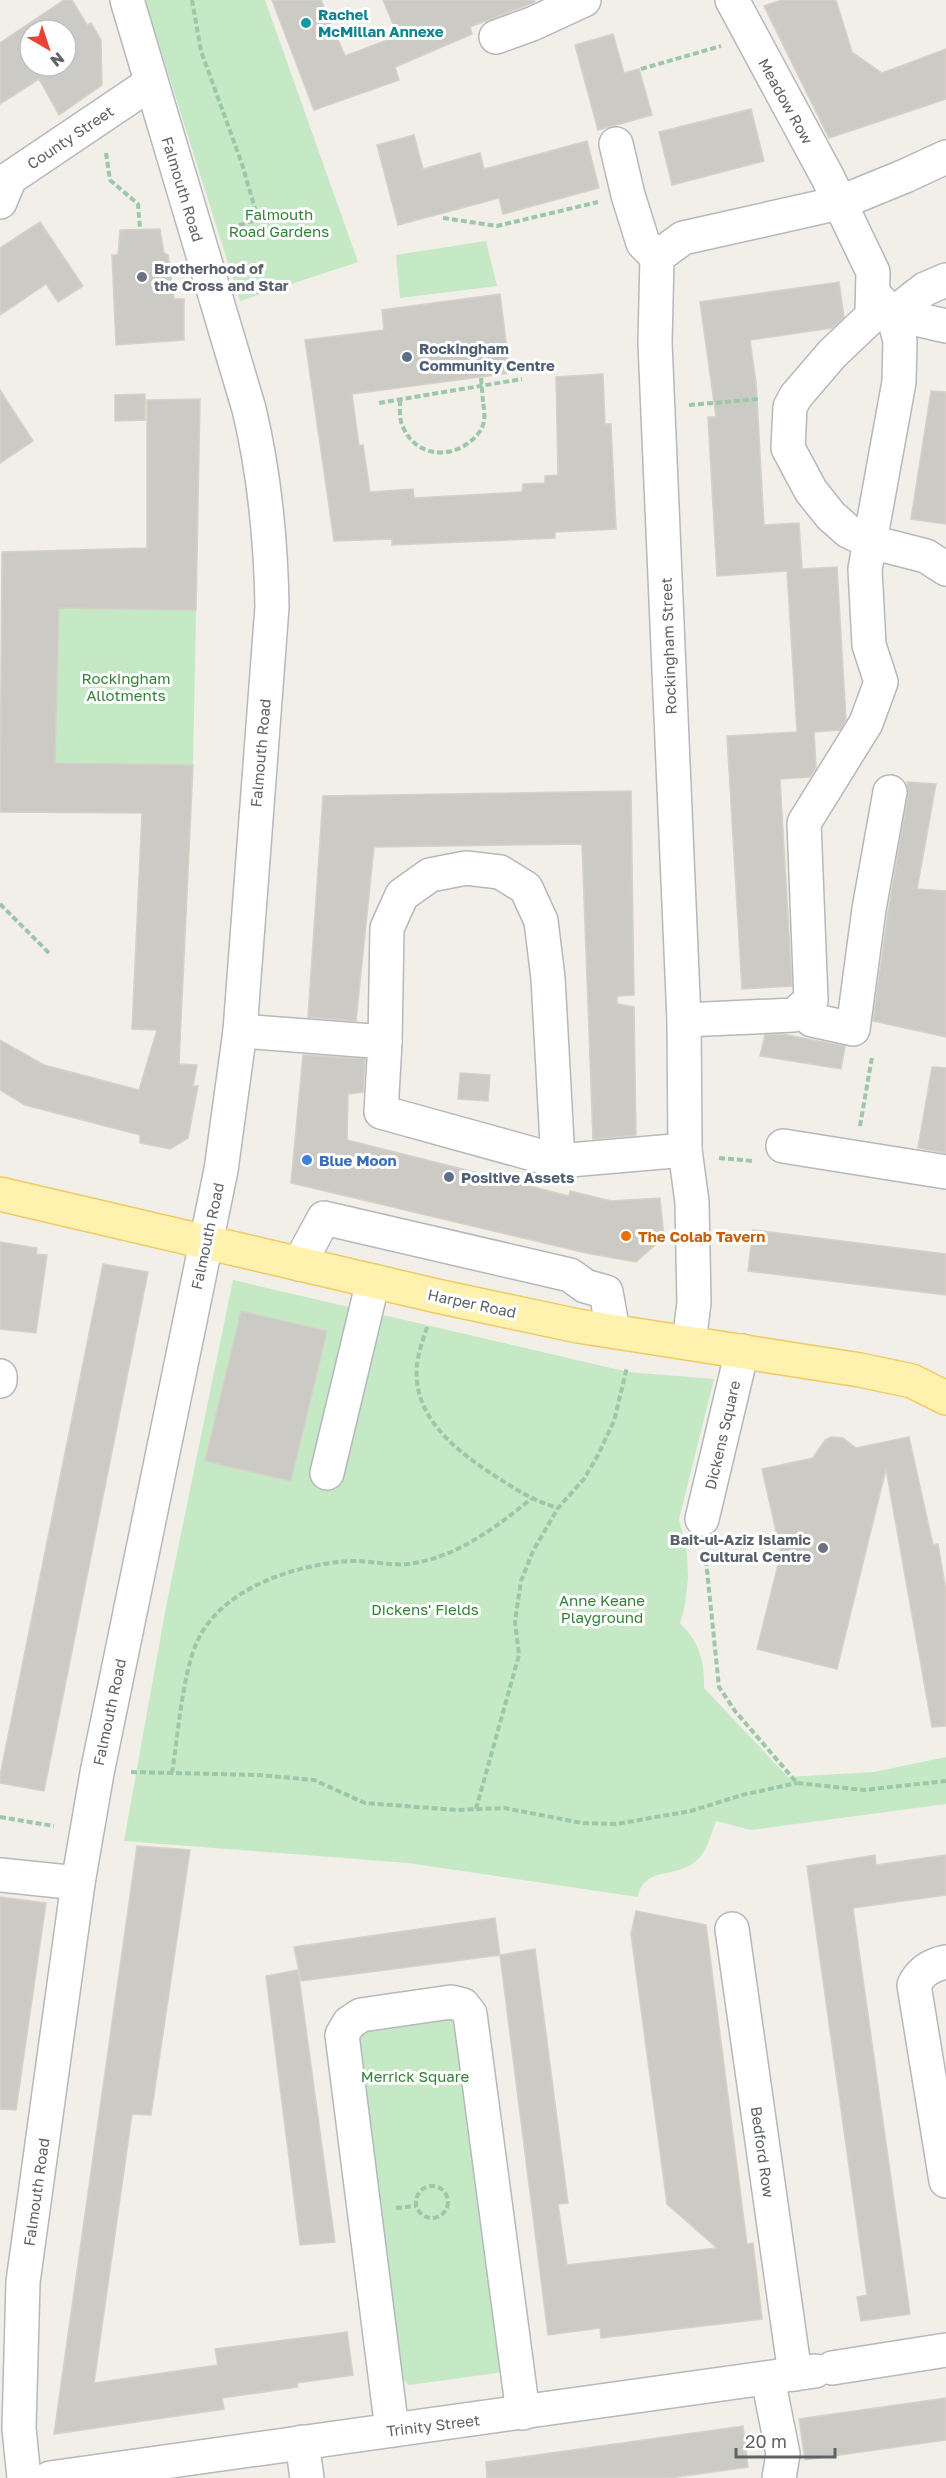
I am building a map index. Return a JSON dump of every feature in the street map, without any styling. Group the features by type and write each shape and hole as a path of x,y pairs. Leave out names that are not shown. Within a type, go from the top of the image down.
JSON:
{"main road":[{"name":"Harper Road","path":"0,1194 436,1296 623,1332 860,1370 912,1381 946,1398"}],"street":[{"name":"Falmouth Road","path":"24,2478 19,2428 12,2281 97,1773 221,1170 240,1031 272,607 271,569 254,427 127,0"},
{"path":"496,37 532,24 584,0"},
{"name":"Meadow Row","path":"732,0 828,178 873,272 883,304"},
{"name":"County Street","path":"3,181 151,83"},
{"path":"616,144 628,195 643,243 657,257 683,238 839,203 946,157"},
{"name":"Rockingham Street","path":"657,257 655,343 684,1020 686,1153 692,1202 694,1301 689,1342"},
{"path":"946,280 883,304 811,376 790,407 788,448 811,491 831,516 848,531 871,543 926,556 946,569"},
{"path":"883,304 946,326"},
{"path":"684,1020 794,1015 811,1000 804,823 866,723 882,682 869,645 866,569 899,382 900,341 883,304"},
{"path":"802,1008 812,1020 853,1029 869,909 890,792"},
{"path":"558,1161 548,978 541,921 526,888 500,872 466,868 430,874 402,895 387,928 381,1112 558,1161 686,1153"},
{"path":"240,1031 385,1042"},
{"path":"783,1146 946,1172"},
{"path":"299,1263 324,1218 570,1275 585,1286 606,1292 623,1332"},
{"path":"327,1473 373,1281"},
{"name":"Dickens Square","path":"702,1519 742,1351"},
{"path":"0,1376 0,1382"},
{"path":"0,1875 78,1883"},
{"name":"Bedford Row","path":"732,1929 802,2373 779,2478"},
{"path":"946,1962 924,1971 914,1985 946,2181"},
{"path":"392,2430 342,2035 349,2023 361,2015 451,2002 463,2005 470,2014 523,2413"},
{"name":"Trinity Street","path":"50,2478 523,2413 946,2350"},
{"path":"302,2442 307,2478"}],"path":[{"path":"192,0 201,51 242,164 258,219 198,239"},
{"path":"640,69 752,38"},
{"path":"105,151 110,180 138,204 140,229"},
{"path":"443,218 497,226 628,195"},
{"path":"400,400 402,427 411,439 423,449 445,453 459,451 479,433 484,422 481,378"},
{"path":"379,403 522,378"},
{"path":"658,408 796,396"},
{"path":"0,904 50,954"},
{"path":"853,1029 877,1033 854,1157"},
{"path":"686,1153 778,1162 783,1146"},
{"path":"436,1296 418,1359 417,1383 424,1411 442,1436 462,1454 531,1498 558,1508"},
{"path":"476,1809 519,1654 515,1621 521,1581 533,1551 558,1508 584,1479 614,1421 622,1392 623,1332"},
{"path":"172,1773 193,1654 206,1625 226,1604 250,1589 286,1574 323,1564 353,1561 409,1564 446,1554 479,1538 531,1498"},
{"path":"702,1519 719,1687 735,1711 797,1783"},
{"path":"97,1773 259,1775 315,1780 365,1803 456,1810 504,1808 582,1823 616,1824 691,1811 742,1795 797,1783 864,1790 946,1781"},
{"path":"0,1816 87,1832"},
{"path":"431,2185 441,2188 449,2200 446,2210 439,2217 422,2215 416,2206 420,2190 431,2185"}],"green space":[{"name":"Falmouth Road Gardens","path":"145,0 265,0 358,262 240,301"},
{"path":"486,241 497,286 400,298 396,255"},
{"name":"Rockingham Allotments","path":"59,608 196,610 193,765 55,763"},
{"name":"Dickens' Fields","path":"233,1280 628,1372 714,1379 679,1519 687,1552 688,1578 680,1624 692,1637 700,1653 704,1688 788,1777 874,1772 946,1757 946,1804 751,1830 716,1821 701,1856 683,1869 648,1880 638,1897 408,1863 124,1841 166,1607"},
{"name":"Merrick Square","path":"455,2014 502,2371 409,2385 402,2379 358,2037 364,2026"}],"building":[{"path":"64,0 72,0 87,25 91,23 101,40 102,85 59,115 39,79 0,104 0,43 18,31 18,78 78,78 78,18 37,18"},
{"path":"272,0 321,0 345,56 398,36 383,0 534,0 535,2 470,27 472,34 395,67 399,80 314,110"},
{"path":"782,0 836,0 852,52 882,73 946,49 946,99 829,138 764,6"},
{"path":"613,34 624,73 639,69 652,115 598,130 575,45"},
{"path":"751,109 764,161 672,185 659,132"},
{"path":"414,135 423,169 480,153 484,169 587,141 599,188 503,214 499,198 398,225 377,145"},
{"path":"40,222 83,286 58,302 46,284 0,315 0,248"},
{"name":"Brotherhood of the Cross and Star","path":"160,229 164,253 168,255 174,299 184,299 184,340 116,345 112,255 118,255 120,230"},
{"path":"839,282 844,317 832,328 750,340 756,382 764,525 799,523 802,569 837,567 846,720 840,730 814,732 816,768 810,777 780,779 792,986 742,989 727,736 797,732 787,571 717,576 708,417 716,417 700,302"},
{"path":"500,294 510,373 352,394 359,446 363,445 370,492 413,489 414,498 522,492 523,484 545,483 545,476 558,475 556,377 603,374 605,424 611,424 616,529 555,532 555,538 392,545 392,539 334,541 305,340 384,330 382,310"},
{"path":"0,390 33,441 0,463"},
{"path":"931,391 946,392 946,524 911,519"},
{"path":"145,394 145,420 115,421 115,395"},
{"path":"200,399 196,610 59,608 55,763 193,765 179,1064 197,1065 193,1086 198,1086 188,1138 170,1149 140,1143 140,1135 25,1105 0,1090 0,1040 44,1065 139,1090 157,1030 132,1029 142,813 0,812 2,552 147,548 147,400"},
{"path":"907,782 936,784 917,889 946,891 946,1037 873,1021 888,912 908,795"},
{"path":"631,791 634,995 617,996 617,1004 634,1007 636,1135 593,1139 582,844 374,847 356,1021 308,1017 323,796"},
{"path":"782,1034 845,1046 841,1069 760,1056 765,1035"},
{"path":"303,1055 365,1059 363,1092 348,1094 347,1140 569,1196 570,1191 611,1201 660,1198 664,1237 636,1262 586,1253 291,1183"},
{"path":"932,1067 946,1068 946,1153 918,1148"},
{"path":"460,1073 490,1075 488,1101 458,1099"},
{"path":"753,1230 946,1254 946,1295 748,1271"},
{"path":"0,1242 37,1248 36,1254 47,1255 36,1333 0,1329"},
{"path":"103,1264 148,1272 44,1791 0,1783 0,1776"},
{"path":"241,1311 327,1331 291,1481 205,1461"},
{"name":"Bait-ul-Aziz Islamic Cultural Centre","path":"831,1437 843,1438 856,1448 909,1437 933,1545 938,1544 946,1591 946,1726 932,1727 886,1469 837,1669 757,1649 781,1553 762,1469 813,1458 825,1440"},
{"path":"137,1846 190,1850 151,2115 132,2114 94,2383 218,2365 215,2349 347,2332 353,2375 297,2383 298,2387 222,2398 224,2409 54,2434"},
{"path":"875,1855 876,1865 946,1855 946,1895 853,1908 910,2314 861,2321 857,2297 867,2295 807,1866"},
{"path":"0,1897 46,1903 16,2110 0,2109"},
{"path":"636,1911 706,1925 747,2244 753,2243 762,2319 601,2338 600,2328 548,2335 500,1955 535,1949 568,2203 558,2204 567,2265 717,2248 667,2204 631,1934"},
{"path":"495,1918 500,1955 301,1981 294,1947"},
{"path":"298,1970 335,2242 300,2245 266,1976"},
{"path":"946,2398 946,2440 805,2460 799,2419"},
{"path":"743,2426 748,2467 670,2478 487,2478 486,2462"}],"place":[{"name":"Rachel McMillan Annexe","path":"306,23"},
{"name":"Brotherhood of the Cross and Star","path":"142,277"},
{"name":"Rockingham Community Centre","path":"407,357"},
{"name":"Blue Moon","path":"307,1160"},
{"name":"Positive Assets","path":"449,1177"},
{"name":"The Colab Tavern","path":"626,1236"},
{"name":"Bait-ul-Aziz Islamic Cultural Centre","path":"823,1548"}],"park label":[{"name":"Anne Keane Playground","path":"602,1608"}]}
